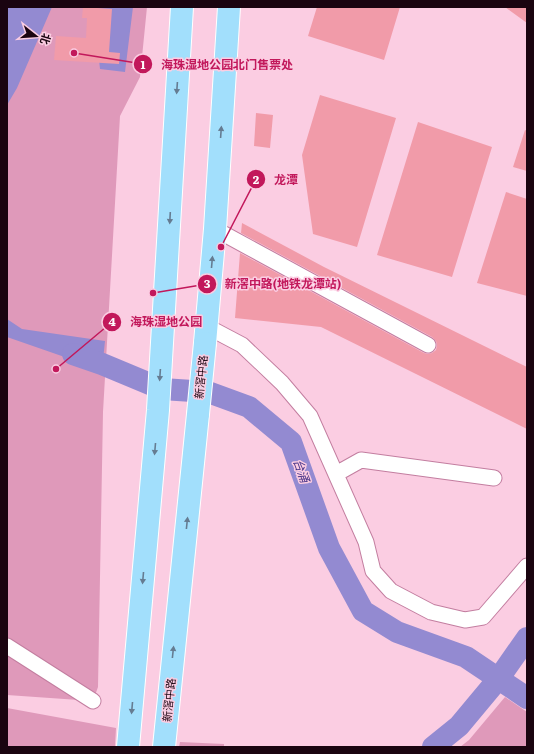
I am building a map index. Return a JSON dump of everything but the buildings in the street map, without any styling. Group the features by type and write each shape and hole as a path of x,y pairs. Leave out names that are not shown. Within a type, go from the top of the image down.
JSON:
{"highway":[{"path":"128,747 158,410 182,7"},
{"name":"新滘中路","path":"164,747 198,414 215,229 229,7"}],"lane":[{"path":"215,229 428,345"},
{"path":"205,334 242,344 282,383 310,416 366,542 372,571 391,591 431,612 465,620 483,617 527,566"},
{"path":"336,474 361,460 494,478"},
{"path":"7,646 93,701"}],"shaded area":[{"path":"7,7 147,7 140,77 120,116 103,412 98,687 93,701 7,695"},
{"path":"7,7 52,7 17,88 7,105"},
{"path":"87,7 133,7 125,72 100,69 97,41"},
{"path":"7,319 22,329 105,341 102,370 7,337"},
{"path":"505,697 527,712 527,747 460,747 469,740"},
{"path":"7,708 116,728 115,747 7,747"},
{"path":"180,742 224,744 224,747 179,747"}],"waterway":[{"name":"台涌","path":"73,354 102,364 162,389 208,392 249,407 291,442 329,548 363,611 397,632 466,657 527,698"},
{"path":"433,747 459,726 499,678 527,638"}],"place":[{"name":"海珠湿地公园北门售票处","path":"74,53"},
{"name":"龙潭","path":"221,247"},
{"name":"新滘中路(地铁龙潭站)","path":"153,293"},
{"name":"海珠湿地公园","path":"56,369"}]}
